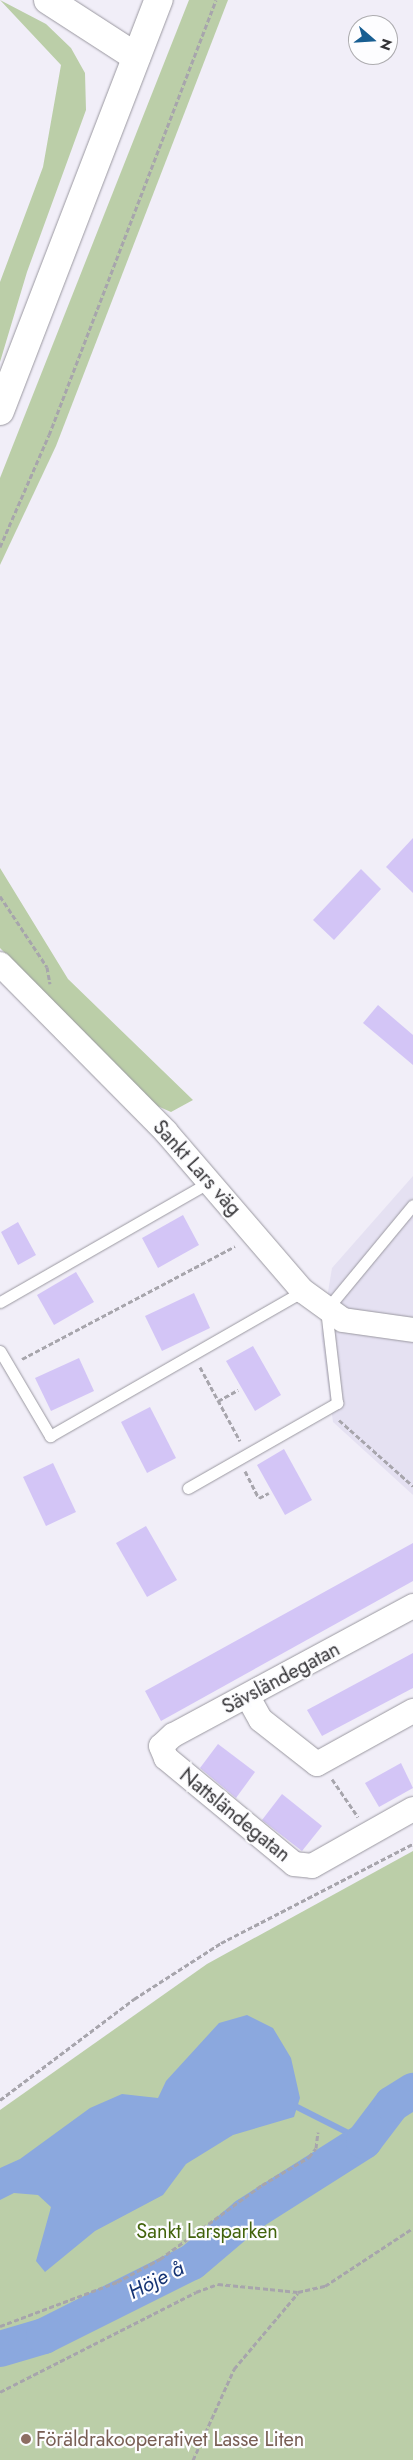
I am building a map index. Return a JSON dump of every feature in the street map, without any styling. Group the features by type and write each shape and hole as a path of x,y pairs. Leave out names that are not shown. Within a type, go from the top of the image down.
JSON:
{"main road":[{"path":"48,0 136,57"},
{"path":"0,411 159,0"}],"street":[{"name":"Sankt Lars väg","path":"0,964 210,1181 303,1291 326,1310 359,1325 413,1330"},
{"name":"Sävsländegatan","path":"166,1758 161,1746 173,1735 248,1697 413,1606"},
{"path":"248,1697 261,1720 317,1764 413,1711"},
{"name":"Nattsländegatan","path":"166,1758 294,1864 312,1866 413,1809"}],"lane":[{"path":"0,1302 210,1181"},
{"path":"188,1488 337,1402 326,1310 413,1205"},
{"path":"0,1352 50,1436 303,1291"}],"path":[{"path":"0,547 49,435 216,0"},
{"path":"0,896 47,967 51,989"},
{"path":"9,1366 256,1235"},
{"path":"193,1353 218,1401 243,1456 259,1498 269,1492"},
{"path":"218,1401 238,1390"},
{"path":"337,1402 339,1420 413,1486"},
{"path":"317,1764 340,1786 368,1834"},
{"path":"0,2100 134,1999 221,1943 413,1844"},
{"path":"0,2326 118,2282 160,2259 262,2185 309,2157 316,2148 318,2132"},
{"path":"0,2392 196,2292 218,2284 298,2292 325,2286 413,2228"},
{"path":"193,2460 234,2369 298,2292"}],"shaded area":[{"path":"413,1176 413,1495 333,1422 321,1334 332,1268"}],"green space":[{"path":"0,0 46,24 71,48 85,73 86,110 27,272 0,362 0,282 43,167 61,65"},
{"path":"189,0 228,0 56,446 0,565 0,478"},
{"path":"0,868 68,979 193,1100 171,1112 155,1105 0,948"},
{"name":"Sankt Larsparken","path":"413,1851 413,2460 0,2460 0,2110 207,1964"}],"water":[{"path":"247,2015 273,2028 291,2058 300,2098 294,2117 233,2135 186,2164 163,2195 95,2231 45,2272 36,2261 51,2207 38,2195 14,2193 0,2200 0,2168 20,2159 90,2108 122,2094 158,2098 166,2081 219,2023"}],"building":[{"path":"413,838 413,893 386,867"},
{"path":"361,869 381,889 334,940 313,920"},
{"path":"378,1005 413,1035 413,1065 363,1023"},
{"path":"183,1215 199,1245 158,1268 142,1238"},
{"path":"18,1222 36,1255 18,1265 1,1232"},
{"path":"76,1272 94,1302 54,1325 37,1295"},
{"path":"194,1293 210,1328 162,1351 145,1316"},
{"path":"253,1346 281,1395 255,1411 226,1361"},
{"path":"79,1358 94,1391 51,1411 35,1378"},
{"path":"150,1407 176,1458 147,1473 121,1422"},
{"path":"284,1449 312,1500 285,1515 257,1465"},
{"path":"53,1463 76,1512 46,1526 23,1477"},
{"path":"146,1526 177,1580 147,1597 116,1543"},
{"path":"413,1543 413,1581 161,1721 145,1691"},
{"path":"413,1653 413,1688 322,1736 307,1710"},
{"path":"218,1744 255,1772 236,1798 200,1768"},
{"path":"401,1763 413,1788 379,1807 365,1783"},
{"path":"282,1794 322,1826 302,1851 262,1820"}],"waterway":[{"name":"Höje å","path":"0,2349 44,2336 192,2262 246,2216 364,2141 392,2104 413,2091"},
{"path":"297,2107 364,2141"}],"place":[{"name":"Föräldrakooperativet Lasse Liten","path":"26,2439"}]}
